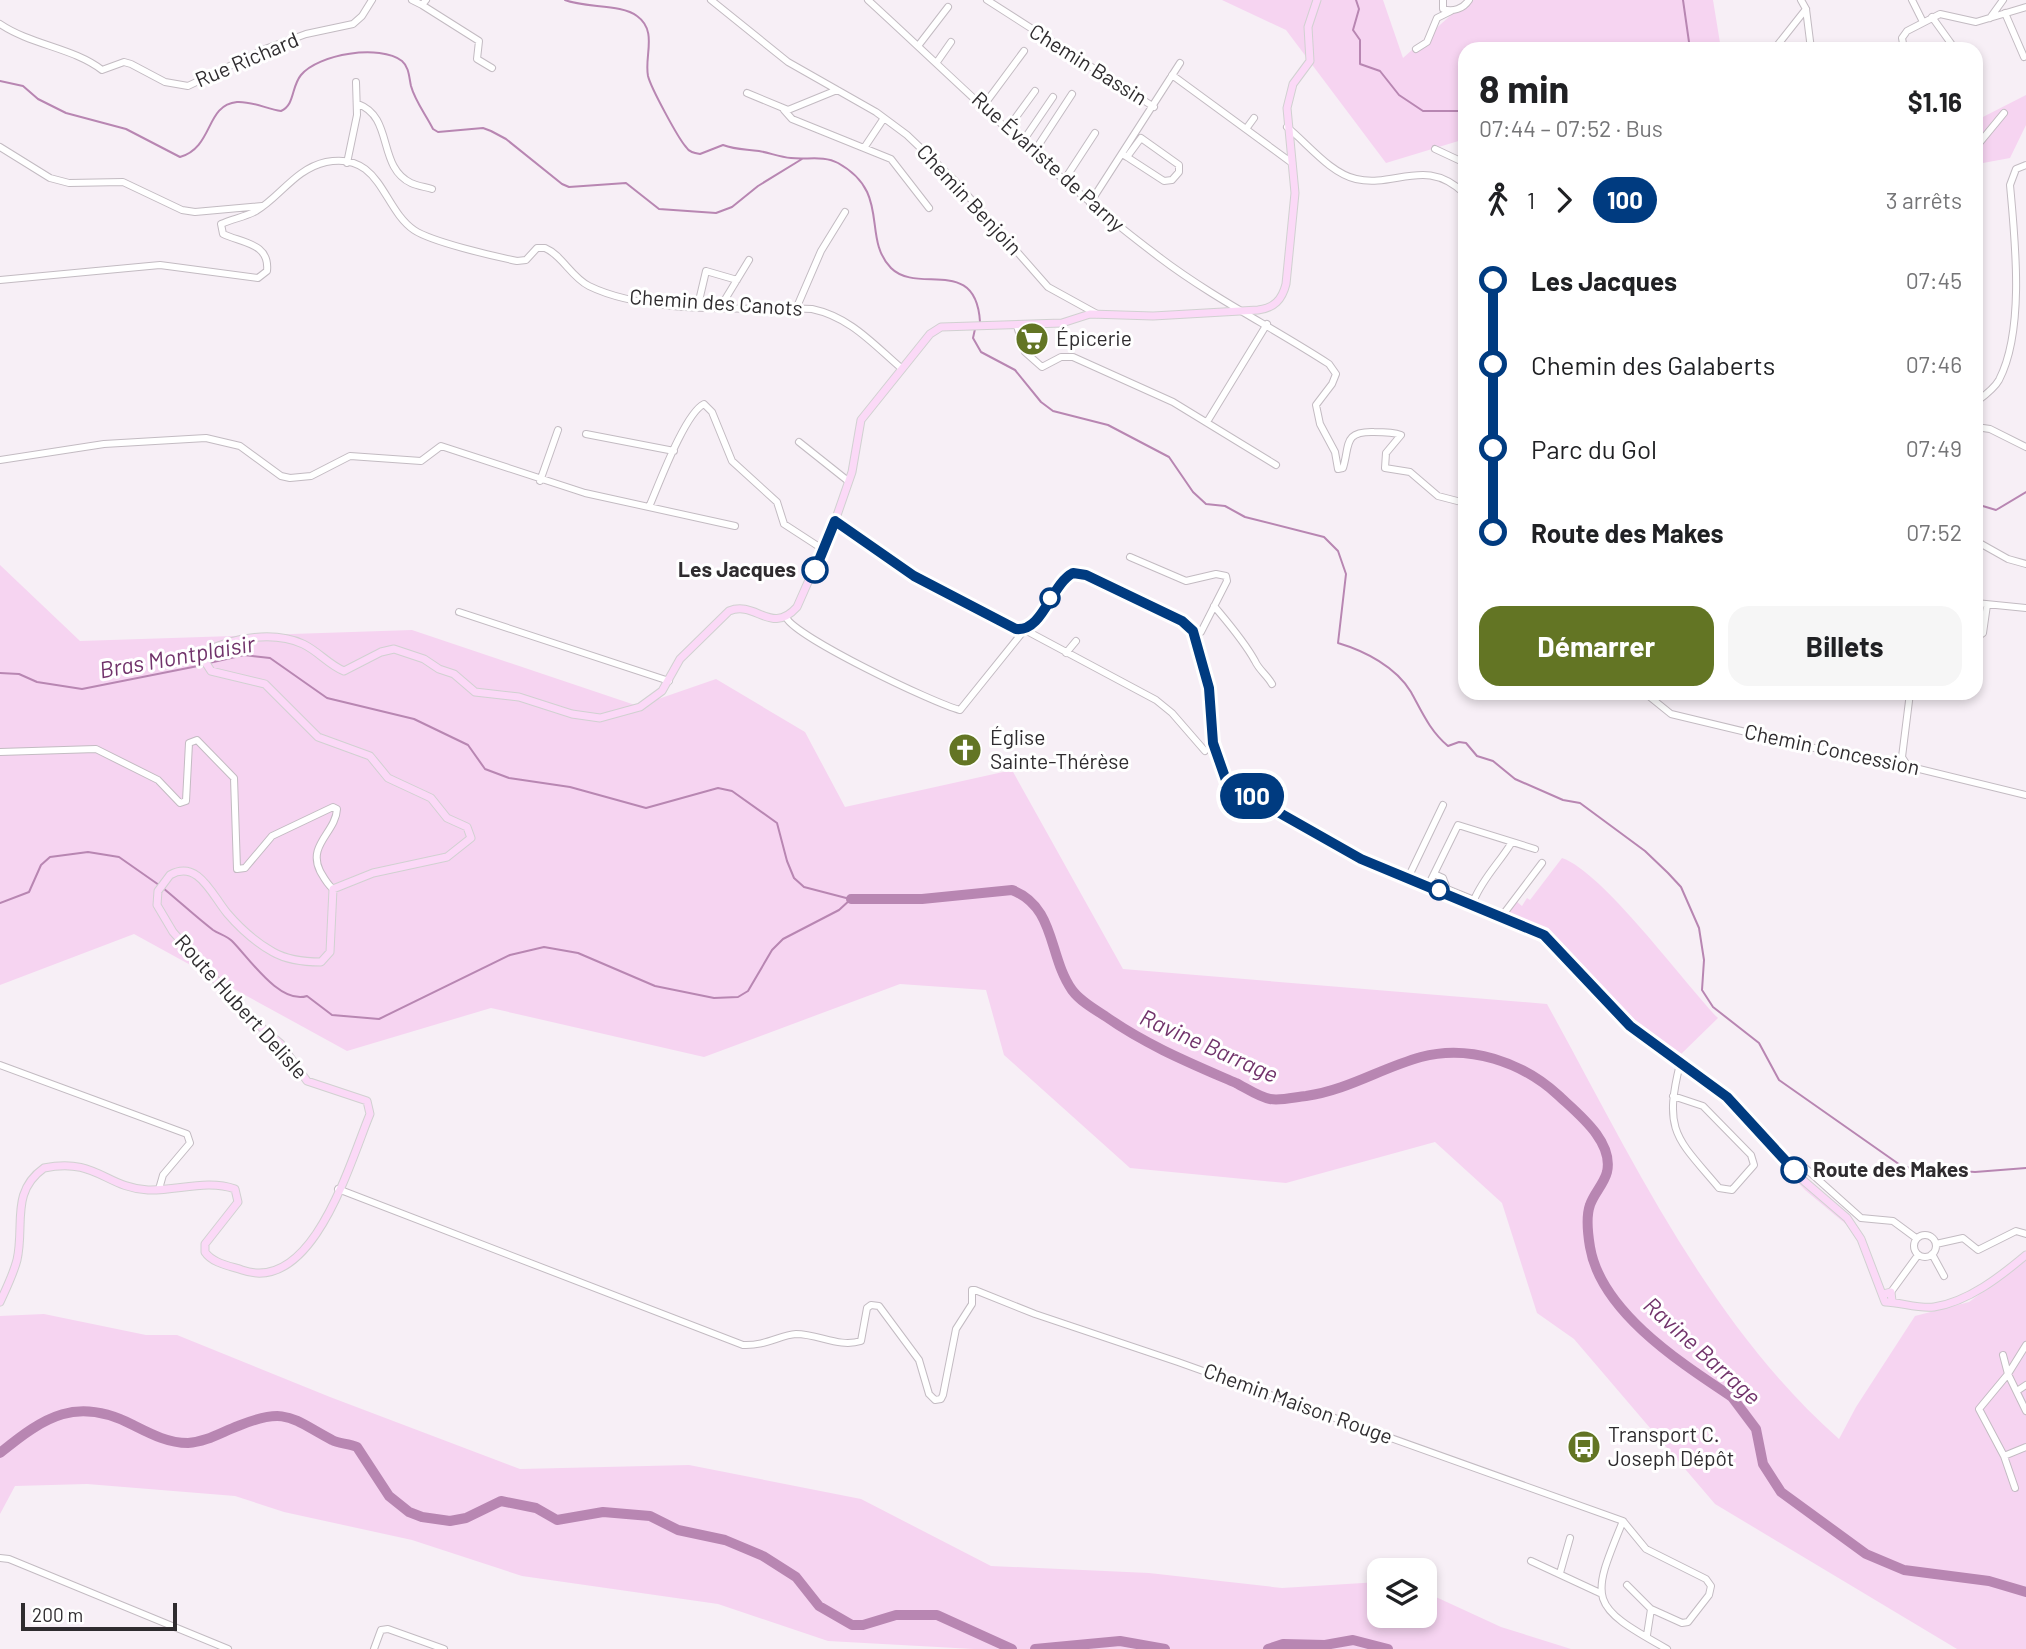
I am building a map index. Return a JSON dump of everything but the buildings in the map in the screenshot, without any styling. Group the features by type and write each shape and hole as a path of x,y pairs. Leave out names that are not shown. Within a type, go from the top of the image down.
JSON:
{"main road":[{"path":"333,889 373,873 447,857 465,846 471,838 471,832 447,818 431,798 388,778 370,756 318,737 265,684 211,671 204,660 207,651 222,643 276,638 305,645 344,671 394,649 424,659 439,669 454,674 475,692 519,696 572,714 600,718 640,707 662,691 687,651 706,636 729,611 747,610 777,620 786,617 805,593 824,550 848,481 861,420 930,334 941,327 1017,326 1062,323 1097,313 1153,316 1266,309 1274,305 1283,293 1296,193 1287,127 1290,91 1310,61 1308,27 1317,0"},
{"path":"835,521 914,576 1009,625 1026,629 1034,622 1061,582 1073,573 1086,575 1191,627 1209,688 1213,743 1227,783 1361,859 1503,916 1549,939 1630,1026 1679,1064 1722,1092 1804,1181 1847,1219 1857,1232 1889,1296 1929,1307 1945,1304 1990,1284 2026,1255"},
{"name":"Route Hubert Delisle","path":"0,1302 17,1260 20,1200 29,1181 44,1168 86,1167 125,1185 159,1189 206,1185 235,1189 238,1202 205,1244 205,1252 213,1260 258,1274 285,1266 302,1255 320,1229 338,1189 370,1114 369,1103 307,1081 281,1044 248,1016 173,932 157,905 158,891 167,878 180,871 200,877 228,914 264,946 289,958 313,962 326,960 330,952 333,889"}],"street":[{"name":"Rue Richard","path":"0,24 30,41 87,60 102,70 124,62 165,82 188,86 265,49 306,34 353,24 372,0"},
{"path":"411,0 424,2 479,41 477,59 492,68"},
{"name":"Chemin Benjoin","path":"711,0 788,62 884,118 907,135 954,180 1048,286 1097,313"},
{"name":"Rue Évariste de Parny","path":"868,0 1090,203 1160,258 1237,311"},
{"name":"Chemin Bassin","path":"987,0 1154,107"},
{"path":"1443,0 1443,9 1451,11"},
{"path":"1416,48 1427,42 1437,18 1462,8 1469,0"},
{"path":"1801,0 1806,9 1810,42"},
{"path":"1988,20 2003,0"},
{"path":"1915,2 1923,22"},
{"path":"918,46 948,6"},
{"path":"1903,42 1904,34 1932,17 1944,14 1969,22 1988,20 2026,7"},
{"path":"1780,42 1806,9"},
{"path":"2005,13 2024,57"},
{"path":"1932,17 1950,42"},
{"path":"937,62 951,42"},
{"path":"984,105 1024,51"},
{"name":"Chemin Bassin","path":"1090,203 1124,156 1180,63"},
{"name":"Chemin Bassin","path":"1172,75 1292,163"},
{"path":"0,280 160,265 258,278 267,271 264,254 255,246 223,234 219,228 264,205 303,173 327,162 347,163 358,104 356,82"},
{"path":"784,110 794,110 837,90"},
{"path":"1009,128 1035,91"},
{"path":"747,93 784,110 792,119 895,162 929,208"},
{"path":"1034,152 1072,94"},
{"path":"1023,141 1053,97"},
{"path":"358,104 376,115 397,171 410,183 432,189"},
{"path":"1983,138 2004,113"},
{"path":"864,148 884,118"},
{"path":"1246,129 1254,118"},
{"path":"1287,127 1324,159 1357,179 1430,175 1458,190"},
{"path":"1065,179 1095,133"},
{"path":"1141,138 1179,165 1179,172 1172,180 1164,181 1124,156 1141,138"},
{"path":"0,146 50,178 69,183 123,183 182,210 195,212 264,205"},
{"path":"1434,149 1458,160"},
{"name":"Chemin des Canots","path":"347,163 369,172 404,221 422,234 516,261 526,260 537,248 545,248 570,274 587,286 632,301 829,313 849,322 901,369"},
{"path":"1983,396 1998,382 2009,351 2017,309 2010,185 2016,169 2026,165"},
{"path":"796,309 821,251 845,212"},
{"path":"721,306 749,260"},
{"path":"698,305 706,271 737,280"},
{"path":"1237,311 1267,324 1329,365 1336,374 1316,405 1320,424 1335,452 1338,470 1343,468 1350,437 1358,431 1395,433 1402,435 1386,453 1385,468 1410,472 1438,496 1458,501"},
{"path":"1207,422 1267,324"},
{"path":"1017,326 1025,352 1040,366 1045,367 1064,356 1073,356 1173,402 1276,465"},
{"path":"649,507 693,412 704,404 712,412 732,461 777,502 784,524 824,550"},
{"path":"1983,428 2026,447"},
{"path":"540,481 558,430"},
{"path":"586,433 674,451"},
{"path":"0,460 104,443 206,438 240,446 281,476 300,479 343,457 366,455 421,461 441,446 540,481 735,526"},
{"path":"799,442 848,481"},
{"path":"1983,545 2008,559 2026,564"},
{"path":"1130,557 1186,581 1216,574 1226,576 1227,580 1214,606 1195,637"},
{"path":"1983,604 2026,608"},
{"path":"1983,633 1987,605"},
{"path":"1214,606 1248,647 1256,665 1264,671 1272,684"},
{"path":"459,612 669,681"},
{"path":"786,617 792,628 847,658 960,710 1026,629 1051,646 1156,700 1172,713 1205,751"},
{"path":"1066,653 1076,641"},
{"name":"Chemin Concession","path":"1654,700 1671,714 1804,746 1907,765 2026,795"},
{"path":"1907,765 1902,757 1909,700"},
{"path":"0,752 96,749 158,780 180,803 186,801 189,792 189,743 197,740 234,778 237,869 246,868 272,836 333,807 337,809 336,816 323,836 317,855 318,867 333,889"},
{"path":"1408,878 1443,805"},
{"path":"1428,886 1458,825 1535,849"},
{"path":"1434,874 1443,878 1447,890 1474,900 1481,883 1496,867 1512,842"},
{"path":"1503,916 1542,863"},
{"path":"1673,1096 1703,1106 1751,1155 1754,1161 1752,1169 1732,1190 1718,1188 1677,1138 1673,1096 1679,1064"},
{"path":"0,1065 187,1134 190,1143 163,1175 159,1189"},
{"path":"1804,1167 1861,1218 1893,1221 1916,1238 1929,1236 1936,1244"},
{"name":"Chemin Maison Rouge","path":"338,1189 743,1345 761,1346 793,1334 850,1345 861,1341 865,1333 867,1308 878,1306 919,1360 929,1394 935,1400 941,1399 943,1395 956,1329 972,1304 972,1290 1623,1521"},
{"path":"1936,1244 1963,1238 1978,1250 2016,1231 2026,1234"},
{"path":"1916,1238 1914,1249 1918,1255"},
{"path":"1931,1254 1936,1244"},
{"path":"1918,1255 1931,1254"},
{"path":"1931,1254 1944,1276"},
{"path":"1889,1296 1918,1255"},
{"path":"2015,1488 2004,1456 1979,1409 2008,1374 2026,1345"},
{"path":"2003,1355 2008,1374 2026,1411"},
{"path":"2017,1391 2026,1385"},
{"path":"2004,1456 2026,1447"},
{"path":"1628,1585 1651,1609 1682,1623 1688,1622 1709,1595 1711,1586 1706,1578 1646,1549 1623,1521 1604,1567 1600,1593 1606,1608 1667,1649"},
{"path":"1560,1573 1570,1538"},
{"path":"0,1559 9,1559 228,1649"},
{"path":"1531,1561 1600,1593"},
{"path":"1647,1635 1651,1609"},
{"path":"374,1649 381,1630 388,1629 444,1649"}],"shaded area":[{"path":"1222,0 1383,0 1403,58 1460,7 1474,0 1713,0 1720,42 1458,42 1458,141 1386,163 1286,30"},
{"path":"2026,95 2026,125 2010,158 1983,163 1983,117"},
{"path":"0,565 80,641 412,630 638,706 716,679 805,732 845,807 1012,770 1123,969 1547,1004 1642,1178 1711,1290 1750,1343 1792,1393 1839,1439 1856,1407 1915,1316 1969,1302 2026,1260 2026,1649 1957,1649 1715,1504 1574,1339 1537,1313 1502,1203 1435,1142 1286,1183 1130,1168 1004,1055 986,990 900,984 704,1057 491,1008 347,1051 134,934 0,985"},
{"path":"1562,858 1579,867 1620,905 1718,1018 1677,1058 1623,1014 1554,939 1507,915 1516,901 1522,906 1527,898 1530,900"},
{"path":"1685,1072 1720,1095 1844,1220 1860,1245 1847,1225 1805,1190 1718,1097 1682,1073"},
{"path":"44,1314 146,1335 177,1335 520,1469 689,1465 861,1499 991,1566 1149,1573 1282,1588 1367,1583 1367,1628 1437,1628 1437,1598 1501,1627 1571,1649 974,1649 828,1641 718,1604 522,1576 412,1540 284,1512 235,1496 87,1484 15,1486 0,1514 0,1316"}],"waterway":[{"path":"565,0 630,12 643,22 649,36 647,68 650,82 671,124 689,150 700,154 723,145 787,157 821,158 838,163 855,175 865,188 871,201 882,256 891,268 902,275 944,280 968,289 976,302 980,322"},
{"path":"1356,0 1359,9 1353,30 1360,40 1360,64 1380,71 1399,95 1423,111 1458,111"},
{"path":"1683,0 1689,42"},
{"path":"0,81 23,86 38,99 66,113 126,129 180,157 199,145 219,110 227,105 243,102 281,111 289,105 298,80 309,68 335,57 365,52 379,53 404,63 415,97 433,129 438,132 483,128 491,131 506,139 569,187 626,183 659,209 716,213 732,207 758,186 802,159"},
{"path":"975,329 973,338 981,352 1015,370 1041,402 1053,411 1108,425 1169,457 1193,492 1206,504 1225,506 1245,517 1324,537 1338,551 1346,574 1338,643 1369,655 1397,675 1411,692 1431,728 1448,746 1459,742 1466,743 1477,756 1493,761 1515,779 1563,800 1580,803 1645,851 1668,873 1681,887 1699,928 1704,960 1702,990 1713,1007 1759,1043 1779,1080 1903,1167 1975,1172 2026,1168"},
{"path":"1983,506 1996,510 2026,492"},
{"name":"Bras Montplaisir","path":"209,663 244,655 270,658 327,698 414,719 468,745 485,769 509,778 570,787 646,808 718,788 732,791 777,823 794,878 804,887 850,899"},
{"name":"Bras Montplaisir","path":"0,673 19,674 37,682 82,689 203,665"},
{"path":"0,903 29,892 41,865 50,857 88,852 119,857 159,885"},
{"path":"163,888 213,930 230,939 266,978 286,994 307,996 332,1015 379,1019 510,955 544,947 578,953 655,986 714,998 738,997 748,991 772,950 783,939 839,910 851,899"},
{"name":"Ravine Barrage","path":"851,899 922,899 1012,890 1037,908 1050,934 1064,977 1083,1001 1152,1045 1266,1098 1283,1099 1321,1093 1421,1057 1439,1054 1476,1055 1494,1059 1528,1073 1544,1083 1584,1119 1605,1149 1607,1172 1590,1205 1588,1226 1590,1247 1597,1271 1610,1293 1646,1334 1732,1397 1756,1429 1763,1464 1781,1492 1866,1554 1904,1570 1989,1581 2026,1592"},
{"path":"0,1453 47,1420 78,1411 113,1416 160,1437 188,1443 208,1439 254,1420 279,1416 298,1421 335,1441 357,1447 389,1496 409,1512 422,1517 450,1521 466,1518 501,1501 536,1508 557,1520 603,1512 650,1516 678,1530 725,1540 763,1556 796,1577 819,1606 852,1625 863,1625 896,1615 937,1615 1012,1649"},
{"path":"1268,1649 1283,1644 1325,1645 1353,1640 1388,1649"},
{"path":"1035,1649 1120,1641 1165,1649"}],"bus line":[{"name":"100","path":"815,570 835,521 914,576 1016,629 1029,627 1061,582 1073,573 1086,575 1182,621 1193,631 1197,654 1209,688 1209,714 1219,768 1232,789 1265,803 1361,859 1544,935 1630,1026 1679,1064 1722,1092 1794,1170"}],"place":[{"name":"Épicerie","path":"1032,339"},
{"name":"Les Jacques","path":"815,570"},
{"name":"Église Sainte-Thérèse","path":"965,750"},
{"name":"Route des Makes","path":"1794,1170"},
{"name":"Transport C. Joseph Dépôt","path":"1584,1447"}]}
